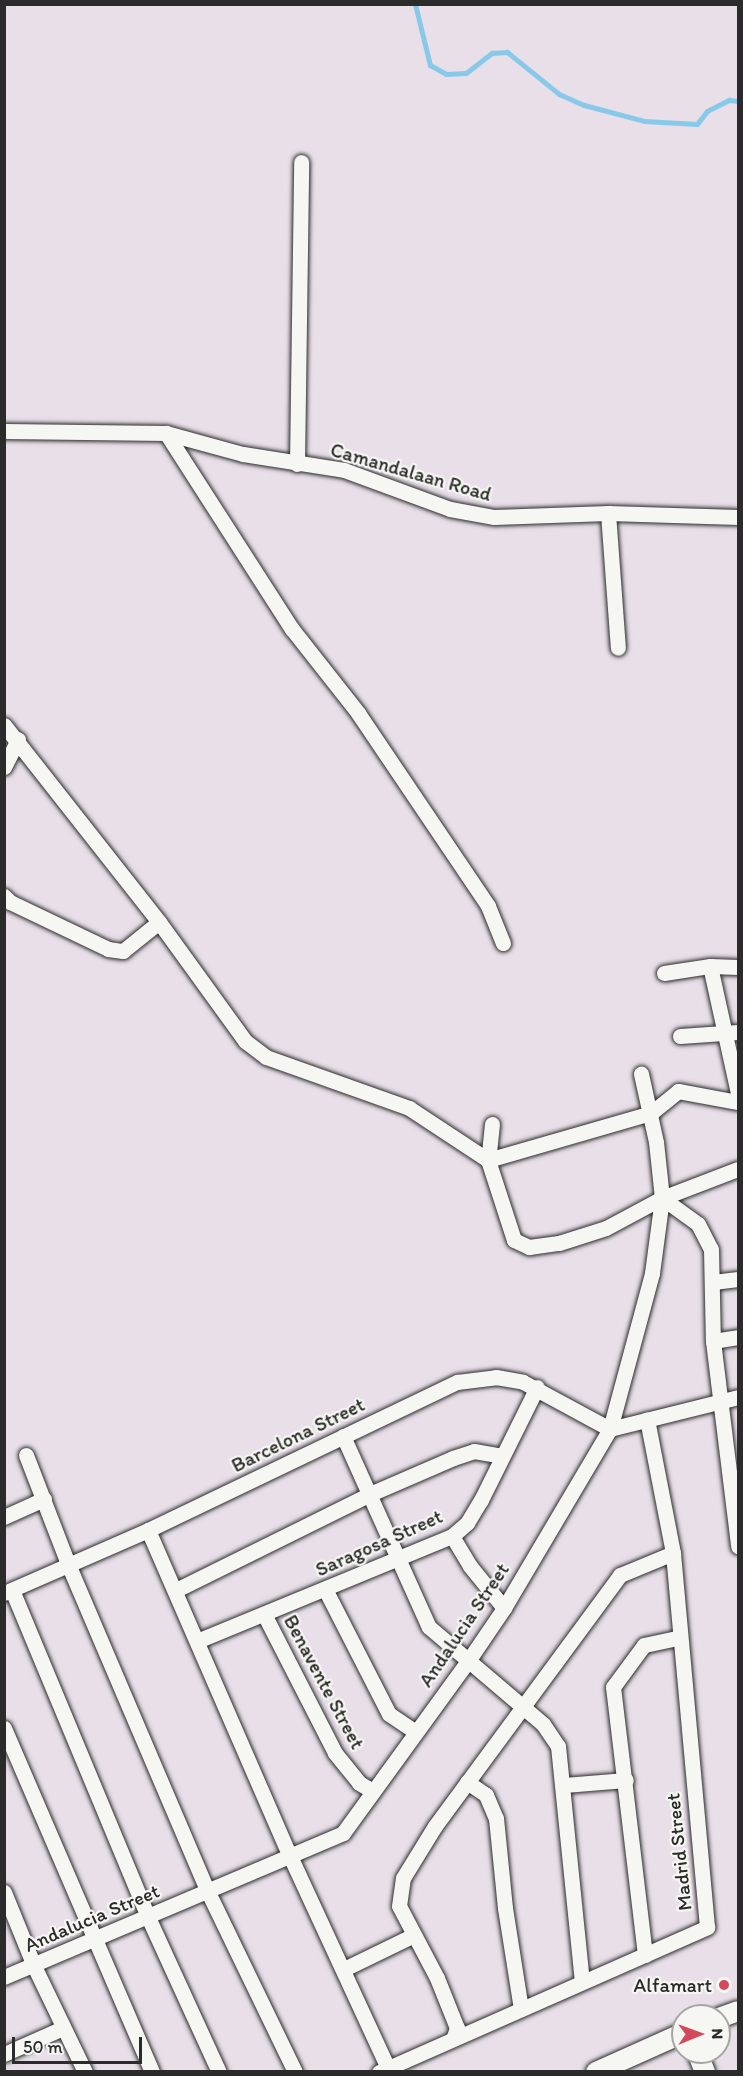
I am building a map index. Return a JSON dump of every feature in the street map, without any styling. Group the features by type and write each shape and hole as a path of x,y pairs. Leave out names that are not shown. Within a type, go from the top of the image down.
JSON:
{"street":[{"path":"297,464 301,162"},
{"name":"Camandalaan Road","path":"4,432 166,434 297,464 344,470 450,509 494,518 608,513 738,517"},
{"path":"166,434 292,629 358,713 488,906 503,943"},
{"path":"608,513 618,648"},
{"path":"4,725 18,739 159,922 244,1041 266,1057 409,1108 488,1160 651,1113 678,1090 738,1102"},
{"path":"4,767 18,739"},
{"path":"4,896 10,902 108,949 123,951 159,922"},
{"path":"664,973 710,966 738,967"},
{"path":"710,966 732,1032 738,1094"},
{"path":"680,1036 732,1032"},
{"name":"Andalucia Street","path":"4,1977 343,1833 468,1661 504,1608 610,1429 652,1273 662,1198 651,1113 640,1074"},
{"path":"492,1124 488,1160 514,1240 529,1247 559,1243 606,1228 662,1198 738,1169"},
{"path":"662,1198 698,1224 711,1249 713,1341 722,1399 732,1437 738,1546"},
{"path":"713,1282 738,1279"},
{"path":"713,1341 738,1337"},
{"name":"Barcelona Street","path":"8,1591 148,1530 457,1382 496,1377 537,1387 610,1429"},
{"name":"Saragosa Street","path":"197,1641 265,1616 395,1557 452,1536 467,1524 537,1387"},
{"path":"610,1429 722,1399 738,1397"},
{"name":"Madrid Street","path":"386,2070 707,1927 678,1638 673,1554 647,1419"},
{"path":"342,1437 429,1627 543,1724 558,1746 564,1785 582,1982"},
{"path":"176,1590 370,1494 474,1451 501,1456"},
{"path":"26,1455 68,1564 208,1892 295,2072"},
{"path":"4,1516 44,1499"},
{"path":"148,1530 290,1856 344,1969 386,2070"},
{"path":"452,1536 470,1566 504,1608"},
{"path":"453,2039 457,2028 437,1978 412,1936 399,1906 403,1878 467,1782 620,1575 673,1554"},
{"path":"325,1589 388,1714 416,1732"},
{"path":"8,1591 148,1917 219,2072"},
{"name":"Benavente Street","path":"265,1616 335,1753 359,1783 373,1791"},
{"path":"645,1955 626,1780 613,1687 644,1645 678,1638"},
{"path":"4,1728 97,1939 152,2072"},
{"path":"564,1785 626,1780"},
{"path":"467,1782 486,1795 496,1818 504,1908 521,2009"},
{"path":"6,1899 34,1966 85,2072"},
{"path":"344,1969 412,1936"},
{"path":"4,2054 63,2028"},
{"path":"596,2072 671,2038"}],"waterway":[{"path":"415,4 430,65 446,74 466,73 492,53 507,52 559,94 584,105 644,121 697,124 707,111 729,100 738,101"}],"place":[{"name":"Alfamart","path":"724,1985"}]}
